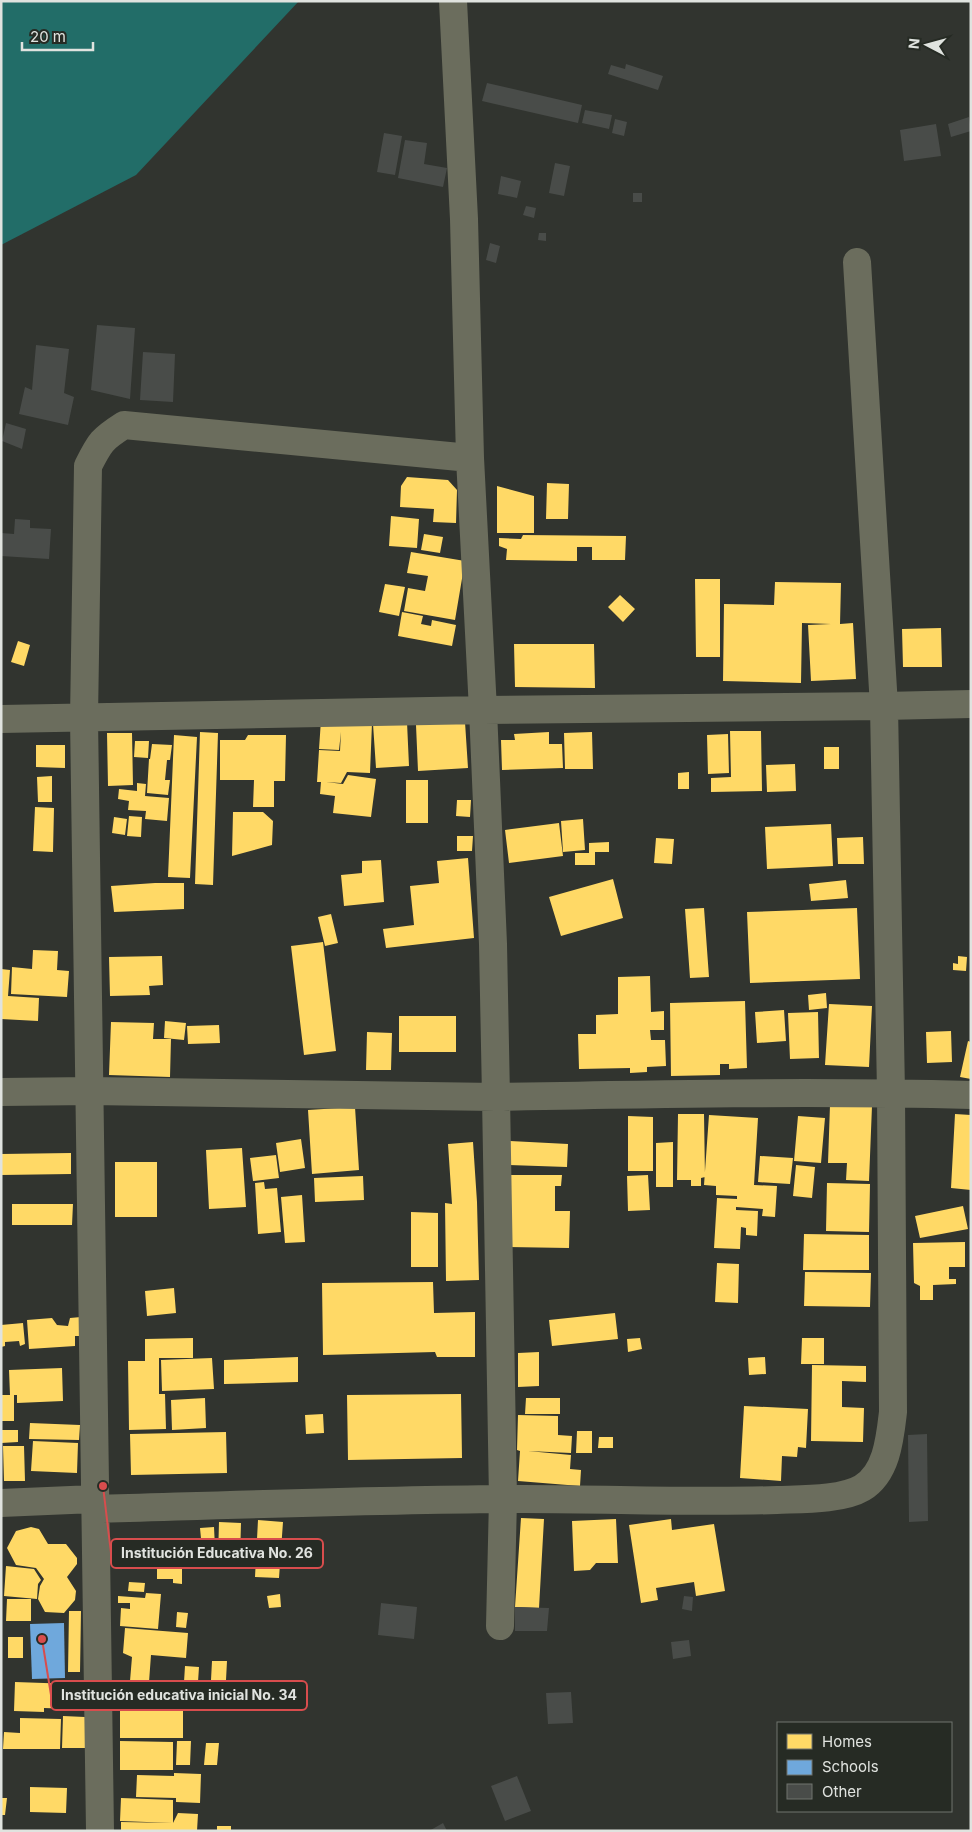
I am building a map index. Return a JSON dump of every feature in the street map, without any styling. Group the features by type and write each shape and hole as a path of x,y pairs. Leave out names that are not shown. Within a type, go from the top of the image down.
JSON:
{"street":[{"path":"453,1 464,219 470,458 493,944 503,1499 500,1626"},
{"path":"1,1503 95,1504 503,1499 730,1502 818,1498 852,1493 864,1488 882,1464 890,1444 893,1412 891,1093 884,706 857,262"},
{"path":"100,1831 91,1091 84,718 88,466 97,448 106,436 124,426 470,458"},
{"path":"1,719 483,710 971,704"},
{"path":"1,1092 91,1091 496,1097 891,1093 971,1095"}],"water":[{"path":"1,1 299,1 136,175 1,245"}],"building: Homes":[{"path":"407,477 448,480 457,490 456,523 433,522 434,509 400,507 401,486"},
{"path":"547,483 569,484 568,519 546,519"},
{"path":"497,486 534,496 534,533 497,533"},
{"path":"391,516 419,519 417,548 389,546"},
{"path":"424,534 443,537 440,553 421,550"},
{"path":"523,535 626,536 625,560 592,560 592,547 577,547 577,561 506,560 507,549 499,546 499,538 521,539"},
{"path":"411,552 465,561 455,620 404,611 408,588 425,591 428,576 407,573"},
{"path":"695,579 720,579 720,657 696,657"},
{"path":"775,582 841,583 840,624 853,623 856,679 811,681 808,625 831,624 802,623 801,683 723,681 724,604 774,605"},
{"path":"385,584 405,587 399,616 379,612"},
{"path":"620,595 635,609 623,622 608,607"},
{"path":"402,612 423,616 421,624 431,626 432,620 456,625 452,646 398,636"},
{"path":"941,628 942,667 903,667 902,629"},
{"path":"18,641 30,645 24,666 11,662"},
{"path":"514,644 594,644 595,688 515,687"},
{"path":"321,720 372,723 370,773 347,772 341,783 326,782 343,784 348,775 376,779 371,817 333,813 335,796 320,794 321,782 317,782 319,750 340,751 341,732 339,750 319,749"},
{"path":"407,722 409,766 376,768 373,724"},
{"path":"465,722 468,768 418,771 416,725"},
{"path":"730,731 761,731 762,791 711,792 711,778 731,777"},
{"path":"200,732 218,733 213,885 195,884"},
{"path":"549,732 549,744 562,744 563,768 502,770 501,740 515,740 514,734"},
{"path":"592,732 593,769 565,769 564,733"},
{"path":"107,733 132,733 133,785 108,786"},
{"path":"728,734 729,773 708,774 707,735"},
{"path":"174,735 197,737 190,878 168,877"},
{"path":"248,735 286,735 285,781 274,781 274,807 253,807 254,780 220,780 220,740 245,740"},
{"path":"135,741 149,741 148,758 134,757"},
{"path":"152,744 172,745 170,760 167,760 165,780 170,780 168,795 147,793"},
{"path":"36,745 65,745 65,768 36,767"},
{"path":"824,747 839,747 839,769 824,769"},
{"path":"795,764 796,791 767,792 766,765"},
{"path":"689,772 689,789 678,789 678,773"},
{"path":"52,776 52,802 38,802 37,777"},
{"path":"406,780 428,780 428,823 406,823"},
{"path":"137,783 146,784 145,796 169,798 167,821 145,819 146,811 128,810 129,801 118,799 119,789 137,791"},
{"path":"457,800 471,800 470,817 456,816"},
{"path":"35,807 54,808 53,852 33,851"},
{"path":"233,812 263,812 273,821 272,845 232,856"},
{"path":"129,816 142,817 141,837 127,836"},
{"path":"114,817 127,819 125,835 112,833"},
{"path":"583,819 585,850 563,852 561,821"},
{"path":"559,823 563,856 509,863 505,830"},
{"path":"831,824 833,866 767,869 765,827"},
{"path":"457,836 473,836 472,851 457,851"},
{"path":"863,837 864,864 838,864 837,838"},
{"path":"656,838 674,839 672,864 654,863"},
{"path":"609,842 609,852 595,852 595,865 575,865 575,853 589,853 589,843"},
{"path":"468,858 474,938 386,948 383,929 414,925 410,886 439,883 437,861"},
{"path":"381,860 384,902 344,906 341,875 362,873 362,861"},
{"path":"613,879 623,918 561,936 549,897"},
{"path":"846,880 848,898 811,901 809,884"},
{"path":"184,883 184,909 114,912 111,886"},
{"path":"704,908 709,977 690,978 685,909"},
{"path":"857,908 860,979 750,983 747,912"},
{"path":"331,914 338,943 325,946 318,917"},
{"path":"323,942 336,1051 304,1055 291,946"},
{"path":"33,950 58,951 57,970 69,971 67,997 11,994 12,967 32,969"},
{"path":"162,956 163,985 149,986 150,995 110,996 109,957"},
{"path":"958,956 967,957 966,971 953,970 953,963 958,964"},
{"path":"1,969 10,970 8,996 39,998 38,1021 1,1019"},
{"path":"650,976 651,1012 664,1011 664,1030 650,1030 651,1040 665,1040 666,1066 647,1067 647,1072 630,1073 630,1068 579,1069 578,1034 596,1034 596,1015 618,1014 618,977"},
{"path":"826,993 827,1008 809,1010 808,995"},
{"path":"745,1001 747,1068 729,1069 729,1064 720,1064 720,1075 671,1076 670,1003"},
{"path":"829,1004 872,1006 869,1067 825,1065"},
{"path":"784,1010 786,1041 757,1043 755,1012"},
{"path":"818,1012 819,1058 790,1059 788,1013"},
{"path":"399,1016 456,1016 456,1052 399,1052"},
{"path":"165,1021 186,1023 184,1040 164,1038"},
{"path":"111,1022 154,1023 153,1039 171,1039 170,1077 109,1075"},
{"path":"219,1025 220,1043 188,1044 187,1026"},
{"path":"951,1031 952,1062 927,1063 926,1032"},
{"path":"367,1032 392,1033 391,1070 366,1070"},
{"path":"968,1041 971,1042 971,1079 960,1077"},
{"path":"830,1105 872,1106 869,1181 846,1180 847,1163 828,1163"},
{"path":"355,1107 359,1170 312,1174 308,1110"},
{"path":"678,1114 704,1114 705,1177 701,1178 701,1186 691,1186 691,1180 677,1180"},
{"path":"955,1114 971,1115 971,1190 951,1188"},
{"path":"709,1115 758,1118 754,1185 777,1186 775,1217 762,1216 763,1209 736,1207 736,1210 758,1211 757,1236 746,1235 746,1228 741,1227 740,1249 714,1248 717,1198 737,1199 737,1196 716,1195 716,1186 704,1185"},
{"path":"628,1116 653,1117 653,1171 628,1171"},
{"path":"798,1116 825,1118 821,1163 794,1161"},
{"path":"301,1139 305,1168 280,1172 276,1143"},
{"path":"510,1141 568,1144 567,1167 509,1165"},
{"path":"473,1142 479,1280 446,1281 445,1203 452,1204 448,1144"},
{"path":"673,1142 673,1187 656,1187 656,1143"},
{"path":"242,1148 246,1207 209,1209 206,1150"},
{"path":"71,1153 71,1174 1,1175 1,1154"},
{"path":"276,1155 279,1178 253,1181 250,1158"},
{"path":"760,1156 793,1158 790,1184 758,1182"},
{"path":"115,1162 157,1162 157,1217 115,1217"},
{"path":"796,1165 815,1167 812,1198 793,1196"},
{"path":"510,1175 562,1175 561,1186 555,1186 555,1211 570,1211 569,1248 508,1247"},
{"path":"648,1175 650,1210 628,1211 627,1176"},
{"path":"363,1176 364,1200 315,1202 314,1178"},
{"path":"264,1182 265,1189 277,1188 281,1232 258,1234 255,1183"},
{"path":"827,1183 870,1184 869,1232 826,1231"},
{"path":"302,1195 305,1242 285,1243 281,1197"},
{"path":"12,1204 73,1204 72,1225 12,1225"},
{"path":"963,1206 968,1229 920,1238 915,1216"},
{"path":"411,1212 438,1213 438,1267 411,1267"},
{"path":"804,1234 869,1235 869,1270 803,1270"},
{"path":"965,1242 965,1267 949,1267 949,1279 956,1279 956,1284 933,1285 933,1300 920,1300 920,1286 914,1283 913,1243"},
{"path":"717,1263 739,1264 738,1303 715,1302"},
{"path":"805,1272 871,1273 870,1307 804,1306"},
{"path":"433,1282 434,1313 475,1312 475,1357 437,1357 435,1352 323,1355 322,1283"},
{"path":"174,1288 176,1313 147,1316 145,1291"},
{"path":"615,1313 618,1339 552,1346 549,1320"},
{"path":"81,1317 82,1336 75,1336 75,1346 29,1349 27,1320 52,1318 57,1325 68,1326 70,1318"},
{"path":"23,1323 25,1344 20,1346 19,1341 5,1342 5,1346 1,1347 1,1325"},
{"path":"193,1338 193,1358 159,1358 159,1394 165,1394 166,1429 129,1430 128,1361 145,1361 145,1339"},
{"path":"640,1338 642,1349 628,1352 627,1339"},
{"path":"802,1338 824,1338 824,1364 801,1364"},
{"path":"539,1352 539,1386 518,1387 518,1353"},
{"path":"298,1357 298,1382 224,1384 224,1360"},
{"path":"765,1357 766,1374 749,1375 748,1358"},
{"path":"212,1358 214,1389 162,1391 161,1360"},
{"path":"812,1365 866,1366 866,1382 842,1381 842,1407 864,1408 863,1442 811,1441"},
{"path":"62,1368 63,1401 17,1403 17,1395 14,1395 14,1421 1,1421 1,1395 10,1395 9,1370"},
{"path":"461,1394 462,1458 348,1460 347,1395"},
{"path":"205,1398 206,1428 172,1430 171,1400"},
{"path":"526,1398 560,1398 560,1414 525,1414"},
{"path":"744,1406 808,1409 806,1448 798,1447 797,1457 782,1456 781,1481 740,1478"},
{"path":"323,1414 324,1433 306,1434 305,1415"},
{"path":"518,1415 558,1416 558,1435 572,1436 571,1453 528,1451 571,1455 570,1469 581,1470 580,1486 518,1481 520,1451 517,1450"},
{"path":"30,1423 80,1425 79,1440 29,1439"},
{"path":"1,1430 18,1430 18,1442 1,1443"},
{"path":"577,1431 592,1431 592,1453 576,1453"},
{"path":"226,1432 227,1473 131,1475 130,1434"},
{"path":"599,1437 613,1437 613,1448 598,1448"},
{"path":"33,1441 78,1443 77,1473 31,1471"},
{"path":"3,1446 24,1446 25,1481 4,1481"},
{"path":"521,1518 544,1519 539,1608 515,1607"},
{"path":"616,1519 618,1563 596,1563 590,1570 574,1571 572,1521"},
{"path":"671,1519 672,1530 714,1524 725,1591 696,1596 694,1582 656,1588 658,1600 641,1603 629,1525"},
{"path":"258,1520 283,1522 279,1578 255,1577"},
{"path":"219,1522 241,1523 240,1559 218,1559"},
{"path":"31,1527 39,1529 48,1544 66,1544 77,1558 77,1564 67,1577 76,1591 75,1600 64,1613 45,1612 38,1599 40,1586 44,1579 36,1568 16,1565 7,1548 16,1531"},
{"path":"214,1527 215,1548 202,1549 200,1528"},
{"path":"6,1566 34,1569 41,1580 38,1584 37,1599 4,1596"},
{"path":"157,1568 182,1568 182,1584 173,1583 173,1579 157,1579"},
{"path":"129,1582 145,1583 144,1592 128,1591"},
{"path":"146,1593 161,1594 158,1629 120,1626 121,1608 130,1609 130,1603 118,1603 118,1596 145,1598"},
{"path":"280,1594 281,1607 269,1608 267,1596"},
{"path":"7,1599 31,1599 31,1621 6,1621"},
{"path":"69,1611 81,1611 80,1672 68,1672"},
{"path":"177,1612 188,1613 186,1628 176,1627"},
{"path":"125,1628 188,1633 186,1658 151,1655 149,1682 130,1681 132,1657 123,1653"},
{"path":"8,1637 23,1637 23,1658 8,1658"},
{"path":"212,1661 227,1661 226,1680 211,1680"},
{"path":"185,1666 199,1667 198,1682 184,1682"},
{"path":"15,1682 73,1684 72,1709 44,1708 44,1712 14,1711"},
{"path":"120,1709 183,1709 183,1738 120,1738"},
{"path":"63,1716 85,1717 85,1748 62,1748"},
{"path":"20,1718 61,1719 60,1749 3,1749 4,1732 20,1733"},
{"path":"120,1741 173,1742 173,1770 120,1770"},
{"path":"177,1741 191,1741 190,1765 176,1765"},
{"path":"206,1743 219,1743 217,1765 204,1765"},
{"path":"174,1773 201,1774 200,1803 176,1802 176,1798 136,1797 137,1775 174,1776"},
{"path":"30,1787 67,1788 66,1813 30,1812"},
{"path":"1,1798 7,1798 5,1815 1,1815"},
{"path":"121,1798 173,1800 173,1823 120,1821"},
{"path":"178,1813 198,1814 197,1831 121,1831 121,1822 173,1823"},
{"path":"217,1826 231,1826 231,1831 217,1831"}],"building: Schools":[{"path":"64,1623 65,1678 32,1679 30,1624"}],"building: Other":[{"path":"626,64 663,76 658,90 608,74 611,65 625,69"},
{"path":"487,83 582,105 578,123 482,101"},
{"path":"585,110 612,115 609,129 582,123"},
{"path":"969,117 971,131 951,137 948,124"},
{"path":"615,119 627,122 624,136 612,133"},
{"path":"936,124 941,156 904,161 900,130"},
{"path":"384,133 402,136 395,175 377,172"},
{"path":"405,140 427,143 424,164 447,168 443,187 398,178"},
{"path":"555,163 570,166 564,196 549,193"},
{"path":"501,176 521,181 517,198 498,194"},
{"path":"633,193 642,193 642,202 633,202"},
{"path":"526,206 536,208 534,218 523,215"},
{"path":"539,233 546,233 546,241 538,240"},
{"path":"490,243 500,246 496,263 486,260"},
{"path":"97,325 135,328 130,399 91,390"},
{"path":"36,345 69,349 64,393 74,397 68,425 19,414 25,387 32,390"},
{"path":"143,352 175,354 173,402 140,400"},
{"path":"6,423 26,429 22,449 2,441"},
{"path":"15,519 30,520 30,528 51,529 49,559 1,556 1,533 14,534"},
{"path":"927,1434 928,1521 909,1522 908,1435"},
{"path":"684,1596 693,1597 692,1611 682,1609"},
{"path":"381,1603 417,1607 414,1639 378,1635"},
{"path":"515,1607 549,1608 547,1631 515,1631"},
{"path":"689,1640 691,1656 673,1659 671,1642"},
{"path":"571,1692 573,1723 548,1724 546,1693"},
{"path":"517,1776 531,1811 505,1821 491,1786"},
{"path":"443,1823 447,1831 429,1831"}],"place":[{"name":"Institución Educativa No. 26","path":"103,1486"},
{"name":"Institución educativa inicial No. 34","path":"42,1639"}]}
